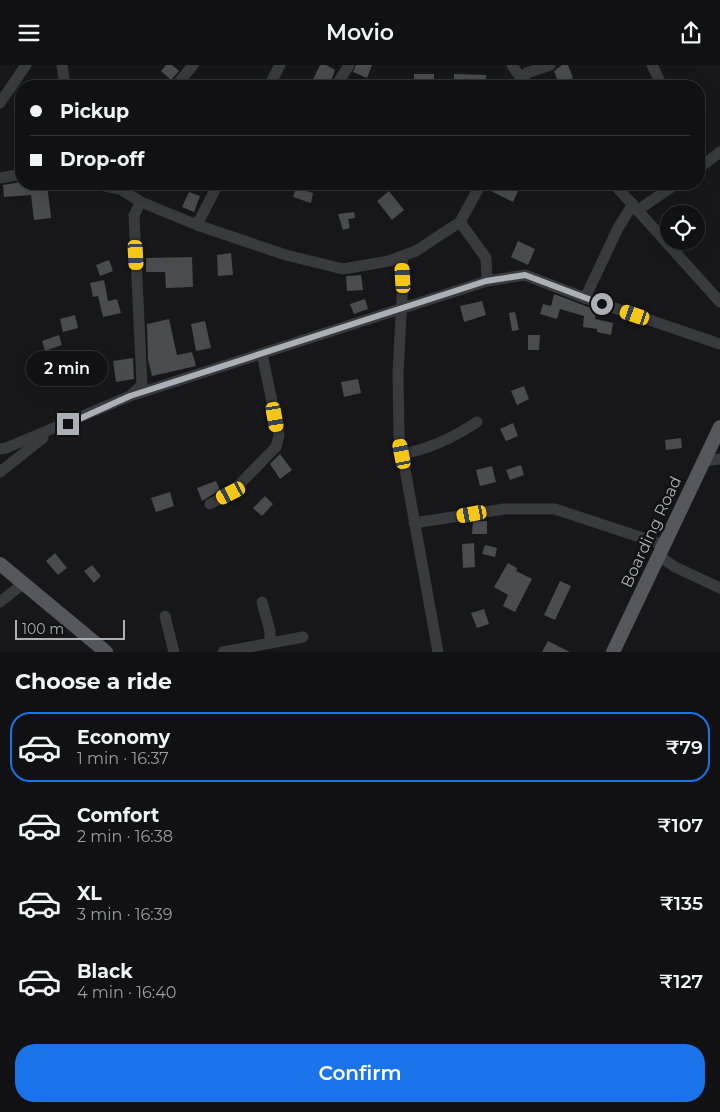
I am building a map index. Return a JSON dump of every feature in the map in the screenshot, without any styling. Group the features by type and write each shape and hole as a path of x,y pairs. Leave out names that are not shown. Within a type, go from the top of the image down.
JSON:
{"main road":[{"name":"Boarding Road","path":"614,652 720,427"},
{"path":"0,563 106,652"}],"street":[{"path":"16,80 26,65"},
{"path":"62,65 64,80"},
{"path":"181,80 193,65"},
{"path":"272,80 280,65"},
{"path":"340,80 349,65"},
{"path":"512,65 521,80"},
{"path":"524,80 527,73 550,65"},
{"path":"652,65 659,80"},
{"path":"0,103 15,81"},
{"path":"705,162 720,152"},
{"path":"0,178 15,175"},
{"path":"127,190 141,202 197,225 286,255 343,269 389,261 416,251 460,222 478,190"},
{"path":"197,225 215,190"},
{"path":"619,190 720,302"},
{"path":"585,298 614,236 635,207 665,190"},
{"path":"130,396 142,385 134,215 141,202"},
{"path":"460,222 486,258 486,281"},
{"path":"402,256 398,374 399,436 438,652"},
{"path":"0,449 52,431 130,396 486,281 525,275 720,345"},
{"path":"210,504 231,493 276,447 279,435 262,354"},
{"path":"402,454 422,450 454,437 476,421"},
{"path":"0,472 52,431"},
{"path":"704,461 720,459"},
{"path":"414,523 504,509 555,509 662,551 675,567 720,588"},
{"path":"0,601 24,583"},
{"path":"262,602 270,631 270,643"},
{"path":"165,616 174,652"},
{"path":"223,652 304,637"}],"building":[{"path":"166,65 172,65 179,71 171,80 161,71"},
{"path":"320,65 326,65 335,70 331,80 313,80"},
{"path":"356,65 372,65 367,78 353,72"},
{"path":"562,65 568,65 573,78 557,80 554,71"},
{"path":"414,74 434,74 434,80 414,80"},
{"path":"454,74 486,75 486,80 454,80"},
{"path":"15,183 15,190 48,190 51,218 34,220 31,195 4,197 3,185"},
{"path":"295,190 313,193 311,203 293,197"},
{"path":"489,190 519,190 513,202"},
{"path":"389,191 404,210 392,220 377,201"},
{"path":"189,192 200,196 194,212 182,207"},
{"path":"354,212 355,218 348,219 350,228 343,230 338,214"},
{"path":"518,241 535,249 528,265 511,257"},
{"path":"231,253 233,275 218,276 217,255"},
{"path":"192,257 193,287 166,288 165,272 146,272 146,258"},
{"path":"109,260 113,271 100,276 96,265"},
{"path":"361,275 363,290 347,291 346,276"},
{"path":"104,280 108,301 117,299 121,313 103,317 98,296 93,297 90,283"},
{"path":"554,294 596,310 595,319 613,323 611,335 597,332 597,329 583,327 584,316 560,309 557,319 540,314 543,304 551,306"},
{"path":"365,299 368,309 354,314 350,304"},
{"path":"482,301 486,315 464,322 460,306"},
{"path":"515,312 519,330 512,331 509,313"},
{"path":"75,315 78,328 63,332 60,319"},
{"path":"169,319 177,355 192,352 196,366 152,376 148,360 147,324"},
{"path":"205,321 211,348 196,351 191,324"},
{"path":"59,335 62,345 45,351 42,341"},
{"path":"528,335 540,335 539,350 528,350"},
{"path":"133,358 134,379 116,382 113,361"},
{"path":"358,379 361,393 344,397 341,382"},
{"path":"524,386 529,399 517,405 511,391"},
{"path":"513,423 518,436 506,441 500,429"},
{"path":"681,438 682,448 666,450 665,440"},
{"path":"280,454 292,470 280,479 270,464"},
{"path":"521,465 524,475 510,480 506,470"},
{"path":"492,466 496,482 480,486 476,470"},
{"path":"216,481 220,490 202,501 197,488"},
{"path":"170,492 174,506 156,512 151,498"},
{"path":"265,496 273,504 262,516 253,508"},
{"path":"473,521 487,521 487,534 472,534"},
{"path":"474,543 475,567 463,568 462,544"},
{"path":"485,545 497,548 495,557 482,554"},
{"path":"55,553 67,568 58,575 46,561"},
{"path":"508,563 517,568 516,571 532,579 515,612 503,606 508,595 494,587"},
{"path":"92,565 101,576 94,583 84,571"},
{"path":"560,581 571,586 555,620 544,615"},
{"path":"484,609 489,624 477,628 471,613"},
{"path":"548,641 570,652 542,652"}],"route":[{"path":"68,424 130,396 486,281 525,275 602,304"}]}
